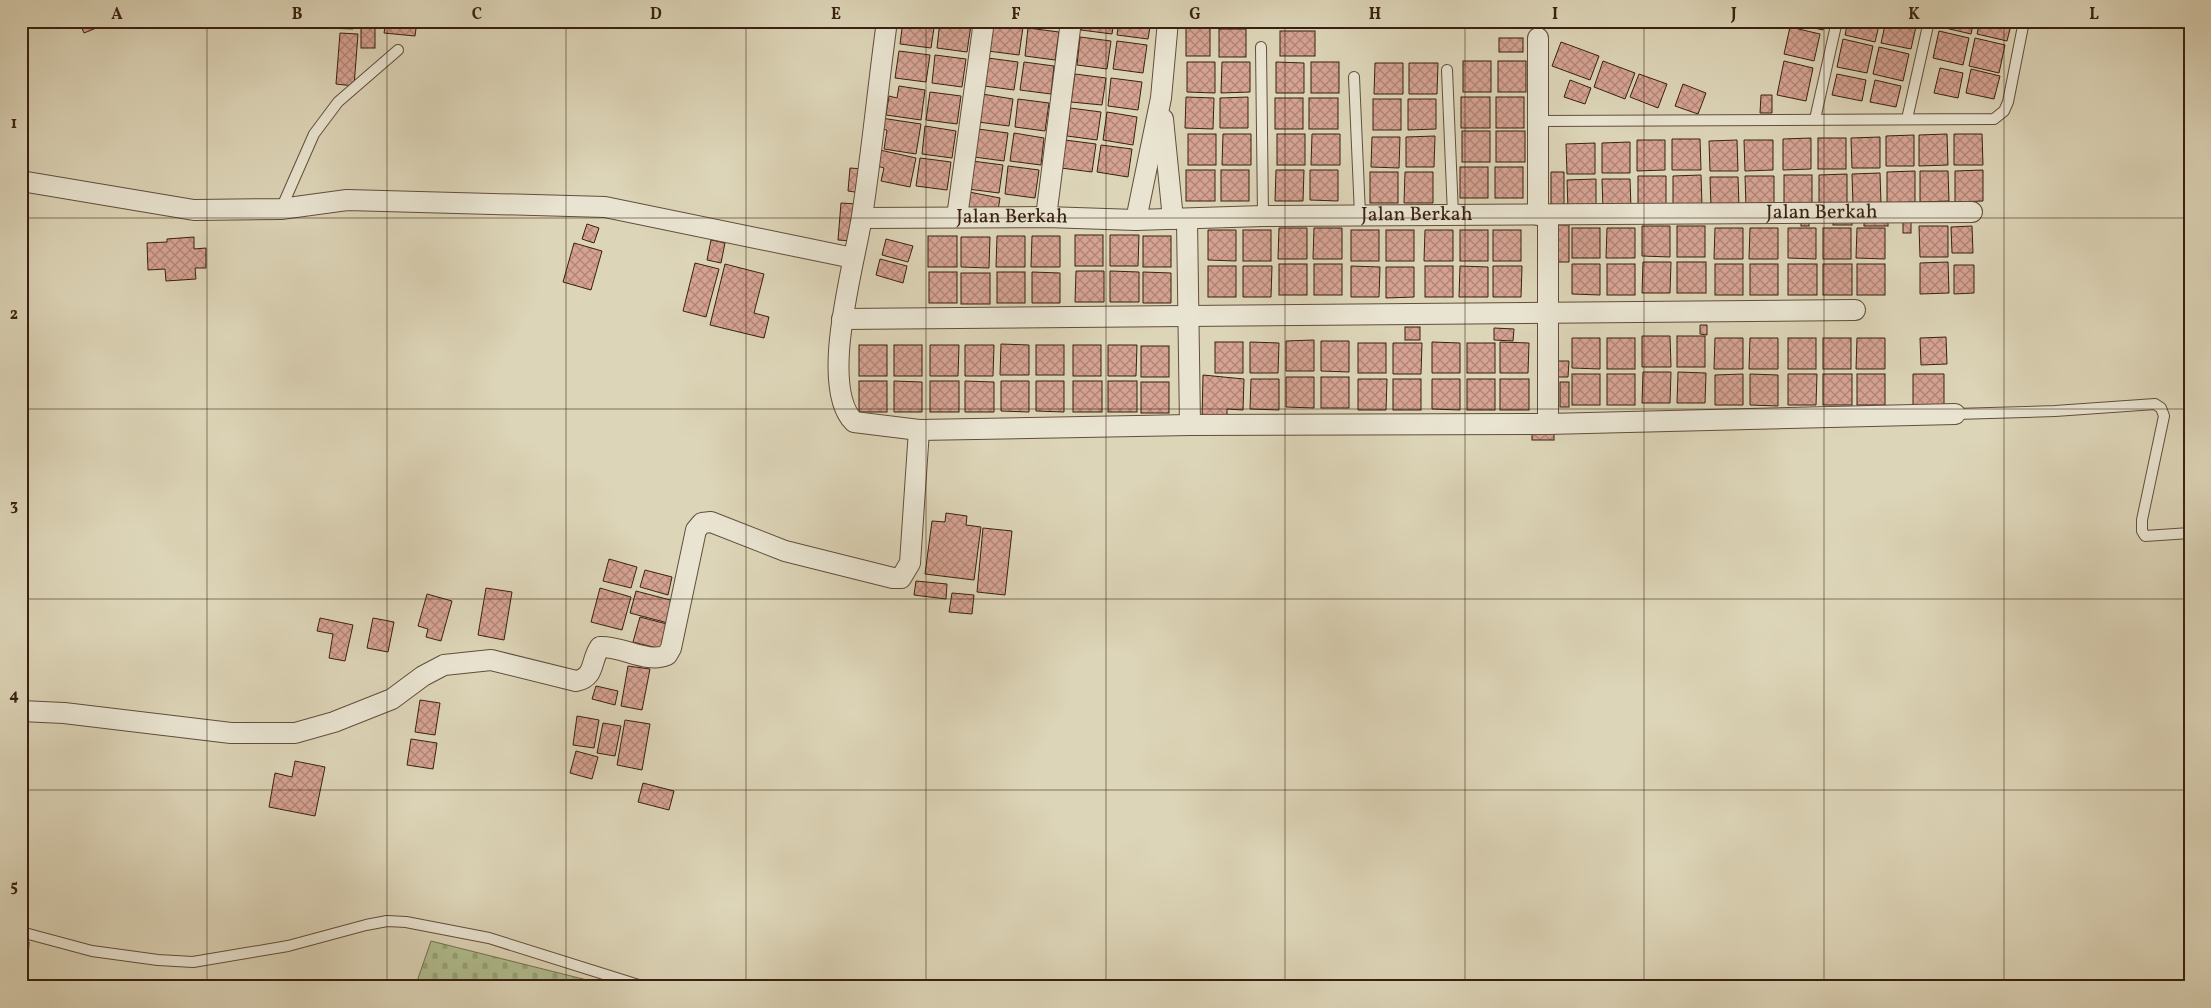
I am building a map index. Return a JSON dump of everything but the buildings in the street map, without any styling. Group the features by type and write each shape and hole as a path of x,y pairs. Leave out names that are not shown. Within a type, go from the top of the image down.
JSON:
{"street":[{"path":"887,21 862,218 842,319 840,354 842,402 854,422 920,430 1190,425 1548,424 1955,414"},
{"path":"957,217 984,21"},
{"path":"1046,217 1071,21"},
{"path":"1136,220 1161,98 1168,21"},
{"path":"1538,38 1539,121 1549,313 1548,424"},
{"path":"1161,98 1180,219 1190,317 1190,425"},
{"path":"21,181 194,210 281,209 347,200 605,207 853,258"},
{"name":"Jalan Berkah","path":"862,218 1046,217 1136,220 1264,216 1972,212"},
{"path":"842,319 1855,310"},
{"path":"21,711 64,713 231,733 295,733 334,722 392,699 423,676 444,665 491,660 576,681 585,679 592,671 595,655 600,647 611,646 658,659 667,655 671,648 696,530 702,523 711,522 785,552 893,578 901,578 910,563 920,430"}],"lane":[{"path":"1816,119 1837,21"},
{"path":"1907,119 1929,21"},
{"path":"1539,121 1994,119 2004,111 2008,102 2024,21"},
{"path":"1261,47 1264,216"},
{"path":"281,209 314,134 338,102 398,50"},
{"path":"1447,70 1453,215"},
{"path":"1354,78 1360,216"},
{"path":"1955,414 2055,411 2155,404 2161,408 2164,416 2142,520 2142,531 2145,536 2190,533"},
{"path":"21,932 92,951 158,960 192,962 288,946 387,921 406,922 489,938 645,987"}],"green space":[{"path":"431,941 615,987 415,987"}]}
